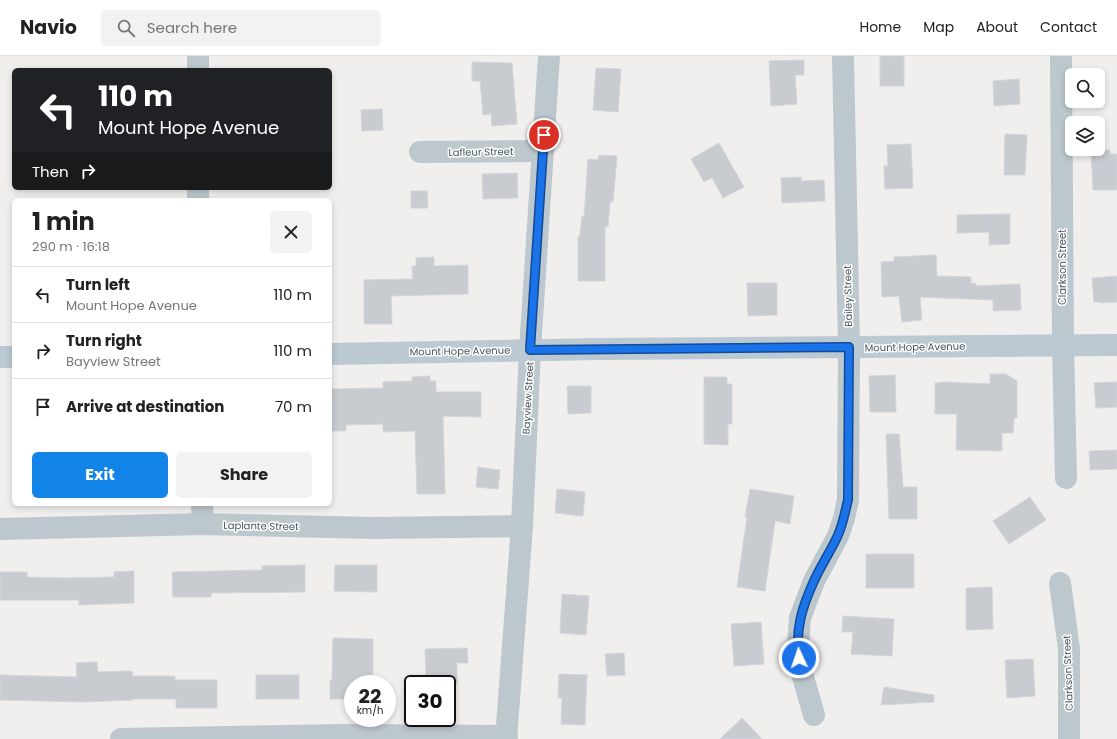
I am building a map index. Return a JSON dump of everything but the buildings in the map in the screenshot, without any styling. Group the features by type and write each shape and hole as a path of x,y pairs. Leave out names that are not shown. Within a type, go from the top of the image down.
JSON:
{"main road":[{"name":"Mount Hope Avenue","path":"332,354 530,350 1117,345"},
{"path":"0,357 12,357"}],"street":[{"path":"198,56 198,68"},
{"name":"Bayview Street","path":"506,737 522,526 530,350 549,56"},
{"name":"Bailey Street","path":"814,715 801,670 798,646 800,618 814,581 838,536 848,500 849,347 843,56"},
{"name":"Clarkson Street","path":"1061,56 1063,346 1066,478"},
{"name":"Lafleur Street","path":"420,152 543,151"},
{"name":"Laplante Street","path":"0,529 202,514 374,528 522,526"},
{"name":"Clarkson Street","path":"1060,583 1069,649 1069,739"},
{"path":"121,739 345,735 506,737"}],"route":[{"path":"544,135 530,350 849,347 848,500 838,536 814,581 800,618 798,646 799,658"}]}
